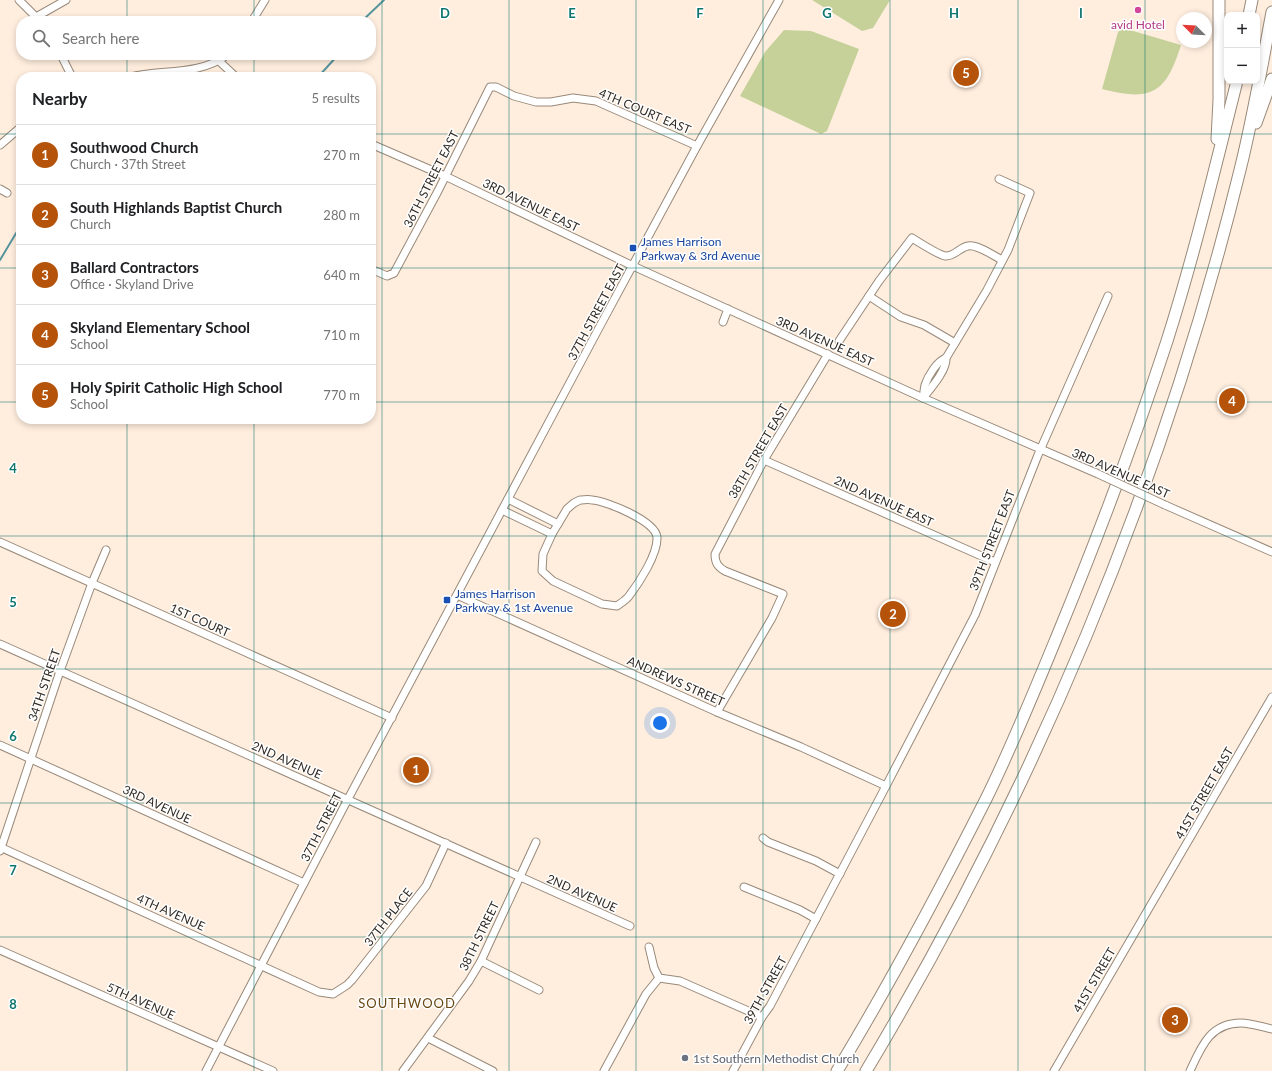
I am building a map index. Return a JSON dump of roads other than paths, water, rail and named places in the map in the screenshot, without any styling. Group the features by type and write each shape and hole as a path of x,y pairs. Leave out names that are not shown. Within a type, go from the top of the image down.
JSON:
{"highway":[{"path":"1213,175 1219,100 1219,0"},
{"path":"1250,12 1252,0"},
{"path":"866,1071 915,987 995,837 1057,705 1125,538 1184,368 1210,282 1240,169 1272,12"},
{"path":"1240,169 1272,79"},
{"path":"837,1071 892,978 954,862 987,796 1051,651 1086,566 1122,470 1159,363 1188,268 1236,84"}],"street":[{"path":"19,0 35,16"},
{"path":"42,16 66,0"},
{"path":"255,16 265,0"},
{"name":"37TH STREET EAST","path":"457,595 633,266 779,0"},
{"path":"64,60 70,72"},
{"path":"163,72 193,70 220,61 231,72"},
{"name":"4TH COURT EAST","path":"490,87 496,87 514,96 536,102 551,102 574,98 596,101 698,146"},
{"name":"36TH STREET EAST","path":"376,271 387,276 394,274 490,87"},
{"path":"0,145 16,131"},
{"name":"3RD AVENUE EAST","path":"376,146 445,176 633,266 923,398 1272,552"},
{"path":"923,398 925,385 929,377 941,359 946,358 987,290 1022,215 1030,193 999,179"},
{"path":"839,341 869,296 912,238 946,256 953,254 966,246 971,246 979,248 1002,260"},
{"path":"869,296 901,318 924,325 955,343"},
{"name":"39TH STREET EAST","path":"886,786 975,615 1040,449 1108,296"},
{"path":"723,322 728,309"},
{"name":"38TH STREET EAST","path":"717,712 772,618 783,594 725,571 719,567 715,561 717,547 764,460 828,354"},
{"name":"2ND AVENUE EAST","path":"764,460 995,562"},
{"path":"508,499 558,524"},
{"path":"580,500 593,500 606,503 648,523 654,530 657,537 655,551 649,565 628,597 617,606 602,604 552,582 542,571 543,554 552,534 567,509 574,503 580,500"},
{"path":"502,510 552,534"},
{"name":"1ST COURT","path":"0,542 392,718"},
{"name":"34TH STREET","path":"0,849 60,671 92,583 106,550"},
{"name":"ANDREWS STREET","path":"457,595 886,786"},
{"name":"37TH STREET","path":"206,1071 348,799 457,595"},
{"name":"2ND AVENUE","path":"0,644 630,926"},
{"name":"41ST STREET EAST","path":"1154,900 1272,697"},
{"name":"3RD AVENUE","path":"0,745 304,884"},
{"name":"39TH STREET","path":"733,1071 762,1017 770,1006 886,786"},
{"path":"763,838 768,842 816,861 840,874"},
{"name":"38TH STREET","path":"403,1071 469,981 481,961 536,842"},
{"name":"37TH PLACE","path":"333,994 352,980 426,886 446,843"},
{"name":"4TH AVENUE","path":"0,849 319,992 333,994"},
{"path":"744,887 800,910 816,919"},
{"name":"41ST STREET","path":"1054,1071 1154,900"},
{"path":"649,947 654,968 659,978"},
{"name":"5TH AVENUE","path":"0,950 273,1071"},
{"path":"481,961 539,990"},
{"path":"659,978 680,981 762,1017"},
{"path":"604,1071 646,994 659,978"},
{"path":"1190,1071 1203,1043 1219,1028 1230,1024 1242,1023 1272,1029"},
{"path":"428,1038 493,1071"}],"waterway":[{"path":"367,16 384,0"},
{"path":"323,72 333,60"},
{"path":"0,260 16,233"}],"place":[{"name":"avid Hotel","path":"1138,10"},
{"name":"Holy Spirit Catholic High School","path":"966,73"},
{"name":"James Harrison Parkway & 3rd Avenue","path":"633,248"},
{"name":"Skyland Elementary School","path":"1232,401"},
{"name":"James Harrison Parkway & 1st Avenue","path":"447,600"},
{"name":"South Highlands Baptist Church","path":"893,614"},
{"name":"Southwood Church","path":"416,770"},
{"name":"Ballard Contractors","path":"1175,1020"},
{"name":"1st Southern Methodist Church","path":"685,1058"}],"district":[{"name":"SOUTHWOOD","path":"407,1003"}]}
